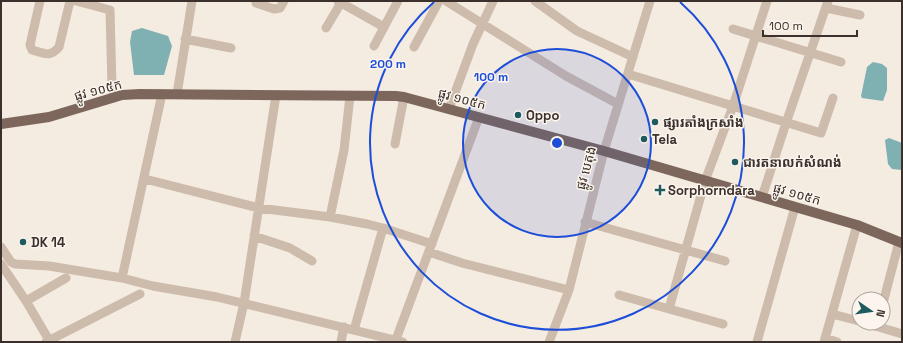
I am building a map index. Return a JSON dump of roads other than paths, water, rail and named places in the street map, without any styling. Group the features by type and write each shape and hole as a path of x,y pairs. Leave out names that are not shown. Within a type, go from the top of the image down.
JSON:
{"main road":[{"name":"ផ្លូវ ១០៥ក","path":"1,124 49,117 114,98 140,94 404,97 604,151 762,197 857,225 901,242"}],"street":[{"path":"40,1 30,45 32,50 49,55 54,53 59,47 70,1"},
{"path":"76,1 110,10 112,87 114,98"},
{"path":"177,94 192,1"},
{"path":"256,3 274,9 280,8 284,1"},
{"path":"374,46 398,1"},
{"path":"414,47 439,1"},
{"path":"446,1 566,76 618,104"},
{"path":"449,109 473,44 493,1"},
{"path":"535,1 577,31 633,56"},
{"name":"ផ្លូវ បេតុង","path":"549,342 569,290 604,151 650,1"},
{"path":"669,309 705,181 733,106 767,1"},
{"path":"326,28 340,2 384,27"},
{"path":"762,197 827,4 860,15"},
{"path":"733,28 841,62"},
{"path":"185,39 230,48"},
{"path":"628,74 786,123 822,132 833,98"},
{"path":"122,278 145,179 162,94"},
{"path":"235,342 244,303 276,95"},
{"path":"330,217 344,150 350,96"},
{"path":"394,144 404,97"},
{"path":"1,247 11,262 15,264 56,267 122,278 153,286 244,303 398,341 430,248 479,117"},
{"path":"145,179 259,208 330,217 384,228 462,263 569,290"},
{"path":"757,342 795,207"},
{"path":"585,222 726,261"},
{"path":"837,342 824,340 857,225"},
{"path":"354,330 384,228"},
{"path":"254,236 290,248 312,261"},
{"path":"887,291 901,242"},
{"path":"1,264 26,301 48,341 140,294"},
{"path":"26,301 66,278"},
{"path":"619,295 723,324"},
{"path":"832,314 851,319"},
{"path":"341,342 344,327"},
{"path":"891,330 902,334"}],"water":[{"path":"142,28 168,36 172,46 164,75 134,75 130,42 132,31"},
{"path":"873,62 882,64 887,68 887,90 883,101 862,98 861,96 867,67"},
{"path":"889,138 902,143 902,170 892,169 888,164 885,140"}],"place":[{"name":"Oppo","path":"518,115"},
{"name":"ផ្សារតាំងក្រសាំង","path":"655,122"},
{"name":"Tela","path":"644,139"},
{"name":"ជារតនាលក់សំណង់","path":"735,162"},
{"name":"Sorphorndara","path":"660,190"},
{"name":"DK 14","path":"23,242"}]}
